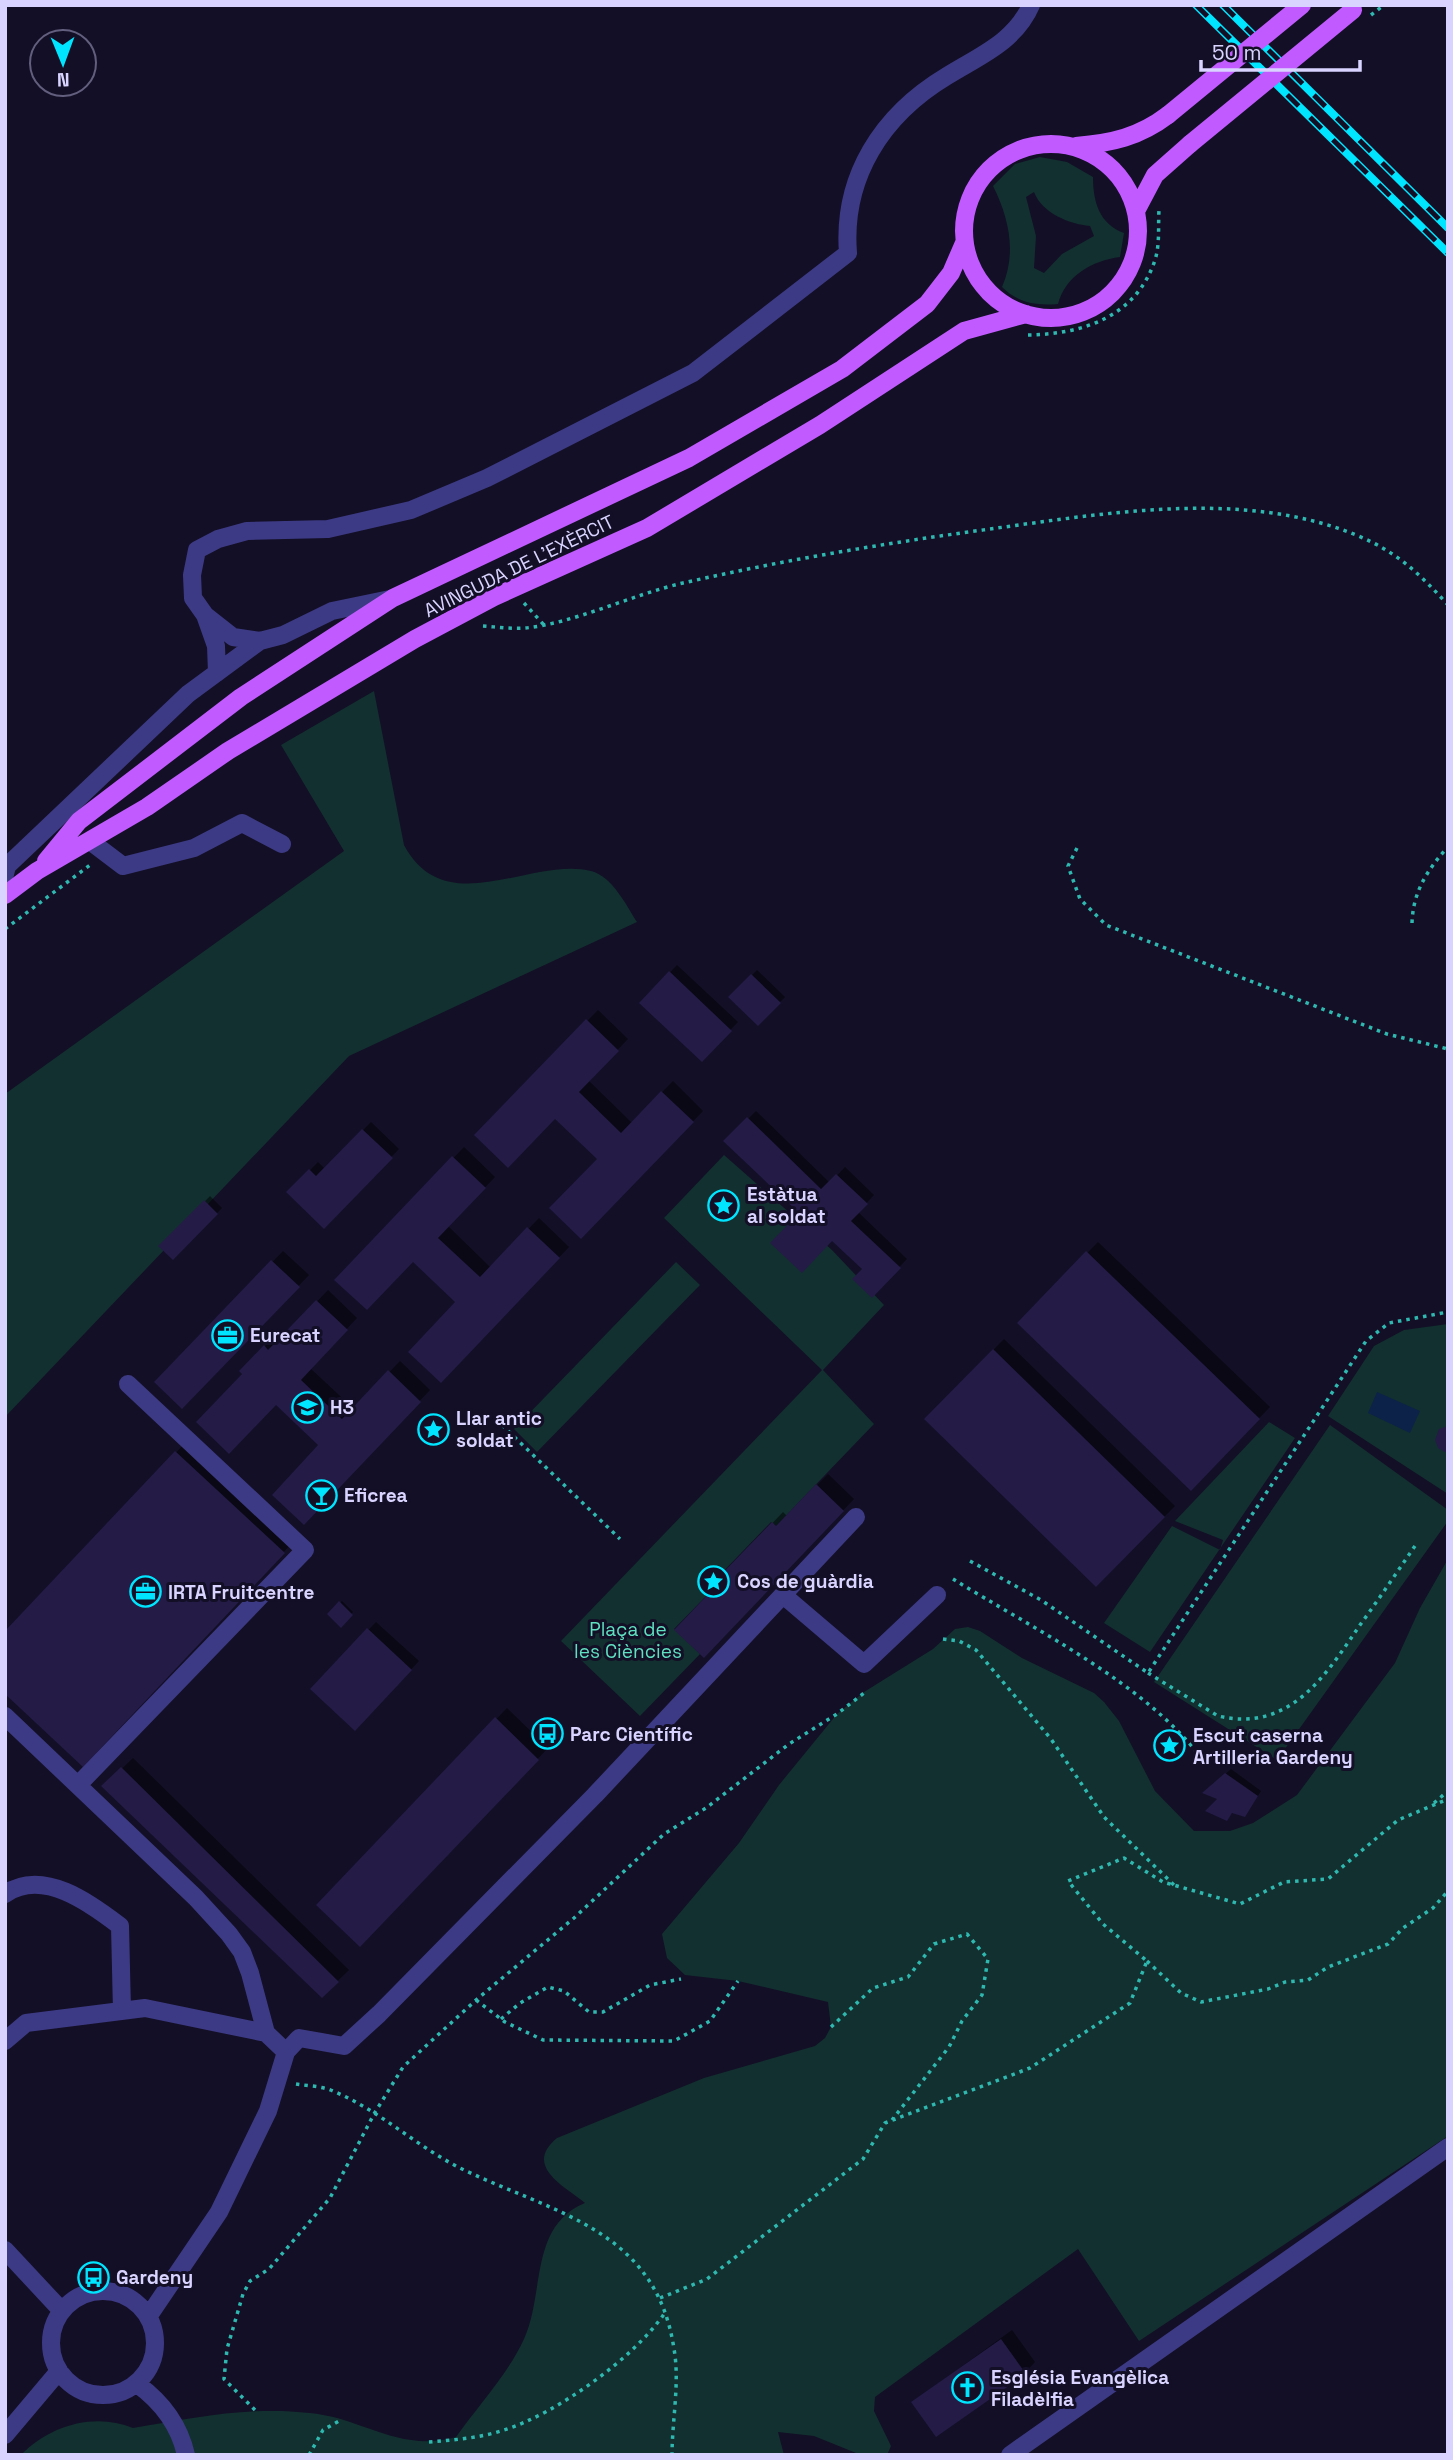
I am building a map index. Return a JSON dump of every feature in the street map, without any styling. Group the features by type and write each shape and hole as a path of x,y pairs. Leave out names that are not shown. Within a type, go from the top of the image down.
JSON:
{"main road":[{"path":"1073,146 1109,165 1126,186 1136,211 1136,250 1127,274 1111,295 1077,314 1052,318 1026,314 1003,304 984,288 971,267 964,243 967,204 988,170 1008,154 1033,145 1073,146 1124,139 1150,128 1302,5"},
{"path":"1136,211 1155,175 1356,8"},
{"name":"AVINGUDA DE L'EXÈRCIT","path":"37,872 79,821 101,804 241,697 393,598 689,458 842,369 927,304 951,273 964,243"},
{"name":"AVINGUDA DE L'EXÈRCIT","path":"5,895 37,872 147,807 228,751 448,622 647,528 854,404 955,336 973,328 1026,314"}],"street":[{"path":"217,673 216,646 205,615 193,598 192,575 197,550 218,539 247,531 328,529 411,510 487,478 693,373 848,253 846,223 854,190 871,146 904,107 944,78 995,49 1023,23 1031,5"},
{"path":"5,874 7,866 48,825 188,694 260,641 283,635 332,611 393,598"},
{"path":"205,615 233,637 260,641"},
{"path":"90,841 123,866 194,848 242,823 282,844"},
{"path":"78,1785 305,1550 128,1384"},
{"path":"148,2317 219,2212 268,2111 286,2052 299,2038 344,2046 595,1795 856,1517"},
{"path":"783,1595 864,1664 937,1595"},
{"path":"5,1716 229,1934 242,1952 250,1973 266,2032 286,2052"},
{"path":"5,1894 16,1886 45,1885 88,1901 120,1926 122,2011"},
{"path":"5,2041 26,2023 145,2008 266,2032"},
{"path":"1010,2455 1448,2147"},
{"path":"5,2250 62,2311"},
{"path":"90,2293 123,2295 137,2304 148,2317 153,2330 155,2350 149,2368 136,2384 121,2392 104,2396 86,2393 71,2384 59,2371 52,2357 54,2325 62,2311 75,2300 90,2293"},
{"path":"5,2435 59,2371"},
{"path":"136,2384 161,2403 182,2437 186,2455"}],"path":[{"path":"448,622 510,628 544,625 701,579 904,541 1139,510 1212,509 1294,517 1357,535 1413,566 1448,604"},
{"path":"522,585 524,603 544,625"},
{"path":"1412,923 1412,902 1428,869 1448,847"},
{"path":"1077,848 1068,866 1080,899 1106,925 1387,1034 1448,1049"},
{"path":"1148,1673 1366,1341 1389,1323 1448,1312"},
{"path":"502,1425 620,1539"},
{"path":"970,1561 1041,1600 1148,1673 1218,1716 1229,1718 1266,1716 1294,1703 1322,1681 1415,1546"},
{"path":"953,1579 1138,1694 1188,1740 1205,1763"},
{"path":"943,1639 959,1641 975,1650 1051,1739 1104,1817 1174,1885"},
{"path":"255,2410 224,2379 227,2349 243,2294 250,2281 269,2269 330,2198 374,2114 403,2067 476,2000 574,1918 664,1834 706,1808 789,1744 837,1714 864,1692"},
{"path":"1432,1806 1448,1791"},
{"path":"1448,1799 1398,1820 1328,1879 1284,1882 1240,1904 1174,1885 1124,1858 1068,1881 1103,1924 1181,1993 1201,2002 1268,1989 1285,1982 1308,1980 1328,1967 1388,1944 1402,1928 1433,1908 1448,1891"},
{"path":"831,2026 873,1988 908,1976 934,1944 967,1934 988,1959 982,1996 962,2021 949,2047 892,2120"},
{"path":"660,2298 707,2279 863,2159 885,2123 1030,2068 1130,2003 1147,1961"},
{"path":"501,2019 520,2003 548,1987 564,1991 589,2012 603,2012 650,1984 681,1979"},
{"path":"476,2000 501,2019 542,2040 674,2041 710,2021 738,1980"},
{"path":"277,2080 331,2090 458,2167 554,2208 609,2237 642,2269 660,2298 675,2350 672,2455"},
{"path":"429,2442 469,2439 504,2430 554,2409 608,2369 654,2328 664,2314"},
{"path":"309,2455 323,2430 339,2421"}],"green space":[{"path":"1040,157 1067,162 1093,177 1094,195 1099,211 1109,224 1124,233 1120,257 1090,266 1074,277 1058,304 1028,302 1014,297 1002,287 1009,261 1009,236 993,186 1015,164","holes":["1034,192 1057,216 1090,226 1094,236 1062,254 1044,273 1034,268 1036,236 1026,197"]},
{"path":"374,691 404,845 422,868 442,880 466,884 567,869 591,871 612,885 637,922 349,1056 5,1417 5,1094 344,851 281,745"},
{"name":"Plaça de les Ciències","path":"724,1155 832,1250 884,1305 823,1370 874,1424 776,1526 771,1522 714,1581 711,1585 714,1588 674,1629 700,1654 640,1716 561,1641 822,1370 664,1218"},
{"path":"676,1262 700,1285 537,1452 514,1429"},
{"path":"1448,1324 1448,1494 1328,1416 1374,1346 1404,1330"},
{"path":"1269,1422 1295,1438 1221,1548 1223,1540 1175,1521"},
{"path":"1330,1425 1448,1510 1448,1521 1277,1760 1154,1682"},
{"path":"1172,1526 1219,1550 1150,1652 1104,1623"},
{"path":"1448,1559 1448,2136 1139,2341 1078,2249 875,2397 874,2411 891,2446 887,2455 861,2455 814,2436 778,2432 784,2455 21,2455 58,2429 88,2422 118,2423 133,2428 221,2414 265,2411 329,2416 417,2441 456,2437 501,2377 524,2339 541,2262 555,2227 567,2214 585,2203 550,2175 545,2166 544,2158 548,2148 557,2138 704,2078 815,2046 825,2038 831,2027 828,2002 738,1981 685,1975 667,1958 662,1934 739,1843 779,1785 837,1714 864,1692 933,1649 955,1629 968,1627 980,1631 1022,1658 1094,1693 1119,1721 1155,1791 1194,1831 1230,1831 1253,1823 1297,1795 1395,1663 1420,1608"}],"water":[{"path":"1377,1392 1420,1411 1410,1433 1368,1413"}],"building":[{"path":"669,971 732,1031 702,1062 639,1003"},
{"path":"751,974 781,1003 758,1026 728,997"},
{"path":"586,1019 619,1051 579,1092 621,1133 661,1091 694,1122 581,1239 549,1208 597,1159 555,1119 508,1168 474,1135"},
{"path":"747,1117 821,1189 836,1174 868,1204 851,1221 901,1268 872,1298 852,1279 862,1269 832,1241 802,1273 770,1243 799,1213 723,1141"},
{"path":"362,1129 393,1158 324,1229 286,1192 309,1169 316,1176"},
{"path":"452,1156 486,1188 438,1238 480,1277 527,1227 560,1258 441,1383 408,1352 455,1302 413,1262 367,1310 334,1280"},
{"path":"204,1200 218,1214 173,1260 158,1246"},
{"path":"1086,1251 1260,1419 1191,1491 1017,1323"},
{"name":"Eurecat","path":"271,1260 300,1287 182,1409 154,1382"},
{"path":"316,1300 348,1330 301,1380 342,1419 388,1370 421,1402 304,1525 272,1495 318,1445 276,1405 229,1454 196,1422 242,1374 239,1371 264,1345 268,1350"},
{"path":"993,1349 1165,1517 1096,1587 924,1419"},
{"path":"1448,1426 1448,1452 1445,1452 1438,1448 1435,1440 1439,1429"},
{"name":"IRTA Fruitcentre","path":"175,1451 285,1553 83,1767 5,1694 5,1631"},
{"path":"816,1484 844,1511 704,1658 674,1630 714,1588 711,1585 772,1522 776,1526"},
{"path":"339,1601 353,1615 341,1628 327,1614"},
{"path":"367,1628 412,1670 355,1731 310,1689"},
{"path":"495,1717 539,1760 360,1947 316,1905"},
{"path":"121,1767 339,1982 322,1998 101,1786"},
{"path":"1225,1773 1258,1796 1245,1817 1232,1813 1227,1821 1205,1811 1217,1799 1202,1793"},
{"name":"Església Evangèlica Filadèlfia","path":"1001,2339 1026,2374 936,2437 911,2402"}],"railway":[{"path":"1196,5 1448,253"},
{"path":"1223,5 1448,228"}],"place":[{"name":"Estàtua al soldat","path":"724,1205"},
{"name":"Eurecat","path":"227,1335"},
{"name":"H3","path":"307,1407"},
{"name":"Llar antic soldat","path":"433,1429"},
{"name":"Eficrea","path":"321,1495"},
{"name":"Cos de guàrdia","path":"714,1581"},
{"name":"IRTA Fruitcentre","path":"145,1592"},
{"name":"Parc Científic","path":"547,1734"},
{"name":"Escut caserna Artilleria Gardeny","path":"1170,1746"},
{"name":"Gardeny","path":"93,2277"},
{"name":"Església Evangèlica Filadèlfia","path":"968,2388"}]}
